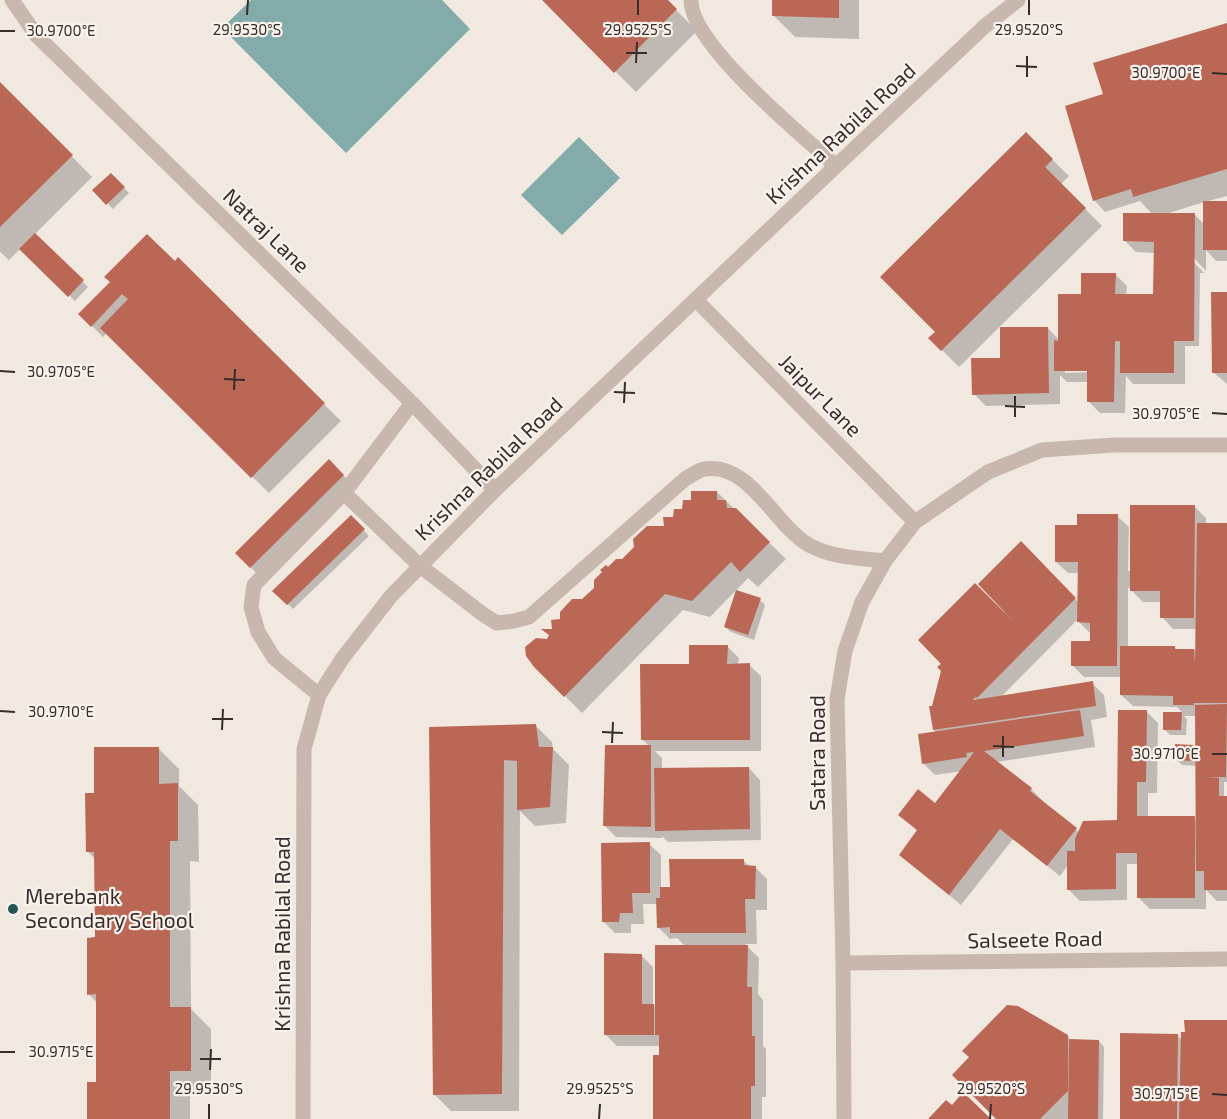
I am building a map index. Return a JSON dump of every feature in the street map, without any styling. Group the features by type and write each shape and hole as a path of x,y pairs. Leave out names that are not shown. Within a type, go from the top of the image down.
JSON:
{"street":[{"name":"Natraj Lane","path":"12,0 36,35 412,403 495,490"},
{"path":"691,0 700,30 717,53 836,166"},
{"name":"Krishna Rabilal Road","path":"303,1119 304,749 320,695 349,650 391,596 495,490 985,26 1018,0"},
{"name":"Jaipur Lane","path":"696,300 915,522"},
{"path":"320,695 274,658 258,632 251,607 254,585 344,493 412,403"},
{"name":"Satara Road","path":"844,1119 837,699 845,651 862,602 885,561 915,522 988,472 1042,450 1114,445 1227,445"},
{"path":"344,493 420,566 484,615 497,622 529,617 685,479 703,469 725,471 745,482 796,537 811,546 830,554 885,561"},
{"name":"Salseete Road","path":"843,963 1227,959"}],"water":[{"path":"251,0 442,0 470,29 346,153 222,28"},
{"path":"579,137 620,178 562,235 521,195"}],"building":[{"path":"542,0 668,0 677,9 614,73"},
{"path":"772,0 839,0 839,18 772,16"},
{"path":"1227,23 1227,169 1133,197 1131,189 1093,201 1065,106 1103,94 1093,63"},
{"path":"0,82 73,155 0,227"},
{"path":"1026,132 1053,159 1045,167 1086,208 941,351 928,338 935,332 880,277"},
{"path":"111,173 125,187 106,205 92,190"},
{"path":"1203,201 1227,201 1227,250 1203,250"},
{"path":"1123,213 1195,213 1194,341 1174,341 1174,373 1120,373 1120,341 1115,341 1114,402 1087,402 1087,371 1054,371 1054,340 1058,341 1058,294 1081,294 1081,273 1116,273 1115,294 1153,294 1154,242 1123,241"},
{"path":"35,233 84,280 68,297 19,249"},
{"path":"147,234 175,261 178,257 325,403 251,478 100,328 128,299 122,294 91,327 78,314 110,282 104,277"},
{"path":"1211,292 1227,292 1227,373 1212,373"},
{"path":"1000,327 1048,327 1049,393 972,395 971,358 1000,358"},
{"path":"329,459 344,475 250,568 235,553"},
{"path":"691,491 717,491 717,500 726,500 727,508 736,508 770,542 740,572 731,562 692,601 665,594 564,697 534,667 526,656 525,647 536,638 547,639 549,635 541,629 552,629 551,620 560,619 560,612 572,599 582,599 594,588 594,580 602,572 600,570 606,565 608,567 616,559 622,559 634,547 633,539 647,526 664,526 663,517 673,517 674,509 682,509 683,500 691,500"},
{"path":"1130,505 1195,505 1194,618 1160,618 1160,591 1130,591"},
{"path":"1077,514 1118,514 1117,666 1071,666 1071,641 1090,641 1090,623 1077,622 1078,562 1055,562 1055,525 1077,525"},
{"path":"351,515 365,529 287,605 272,591"},
{"path":"1197,523 1227,523 1227,703 1173,705 1173,696 1120,695 1120,646 1175,646 1175,649 1194,649 1195,664"},
{"path":"1021,541 1076,598 973,700 1093,681 1096,706 933,730 929,706 932,706 941,671 937,667 941,664 918,640 975,583 1016,624 978,584"},
{"path":"736,590 761,598 748,635 724,627"},
{"path":"689,645 728,645 727,664 750,663 750,740 641,740 640,664 689,664"},
{"path":"1227,704 1226,777 1203,778 1219,778 1219,796 1227,796 1227,890 1204,890 1204,871 1196,871 1195,705"},
{"path":"1080,710 1084,736 984,751 1032,788 1030,791 1077,828 1047,866 1000,829 949,895 899,855 917,830 898,815 918,789 935,803 974,752 966,753 967,757 922,764 918,734"},
{"path":"1118,710 1147,710 1146,782 1137,782 1137,816 1195,816 1195,898 1137,898 1137,853 1116,853 1116,889 1067,890 1067,851 1075,851 1075,839 1083,821 1117,820"},
{"path":"1163,712 1182,712 1181,730 1163,730"},
{"path":"536,724 539,747 553,747 550,807 517,810 517,761 504,760 502,1094 433,1095 429,727"},
{"path":"1175,744 1193,745 1193,761 1175,760"},
{"path":"605,745 651,745 651,827 603,826"},
{"path":"94,747 159,747 159,784 178,783 178,841 170,841 170,1007 191,1007 191,1071 170,1071 170,1119 87,1119 87,1082 96,1082 96,994 87,995 87,938 95,937 94,852 86,852 85,793 94,793"},
{"path":"749,767 750,829 655,831 654,768"},
{"path":"650,842 650,893 632,893 633,913 620,913 619,922 602,922 601,843"},
{"path":"669,859 744,859 744,865 756,866 755,899 745,899 746,933 670,933 670,927 657,928 656,898 660,898 660,887 670,887"},
{"path":"655,945 748,945 747,987 752,987 752,1036 755,1036 755,1086 751,1086 751,1119 653,1119 653,1055 659,1055 659,1035 655,1035"},
{"path":"604,953 642,954 642,1004 654,1004 654,1035 604,1035"},
{"path":"1007,1005 1018,1006 1068,1035 1068,1091 1040,1119 996,1119 952,1075 969,1057 962,1051"},
{"path":"1184,1020 1227,1020 1227,1119 1179,1119 1181,1032 1185,1032"},
{"path":"1120,1033 1178,1034 1177,1119 1120,1119"},
{"path":"1069,1039 1099,1040 1098,1119 1068,1119"},
{"path":"963,1092 991,1119 928,1119 946,1100 952,1105"}],"place":[{"name":"Merebank Secondary School","path":"13,909"}]}
